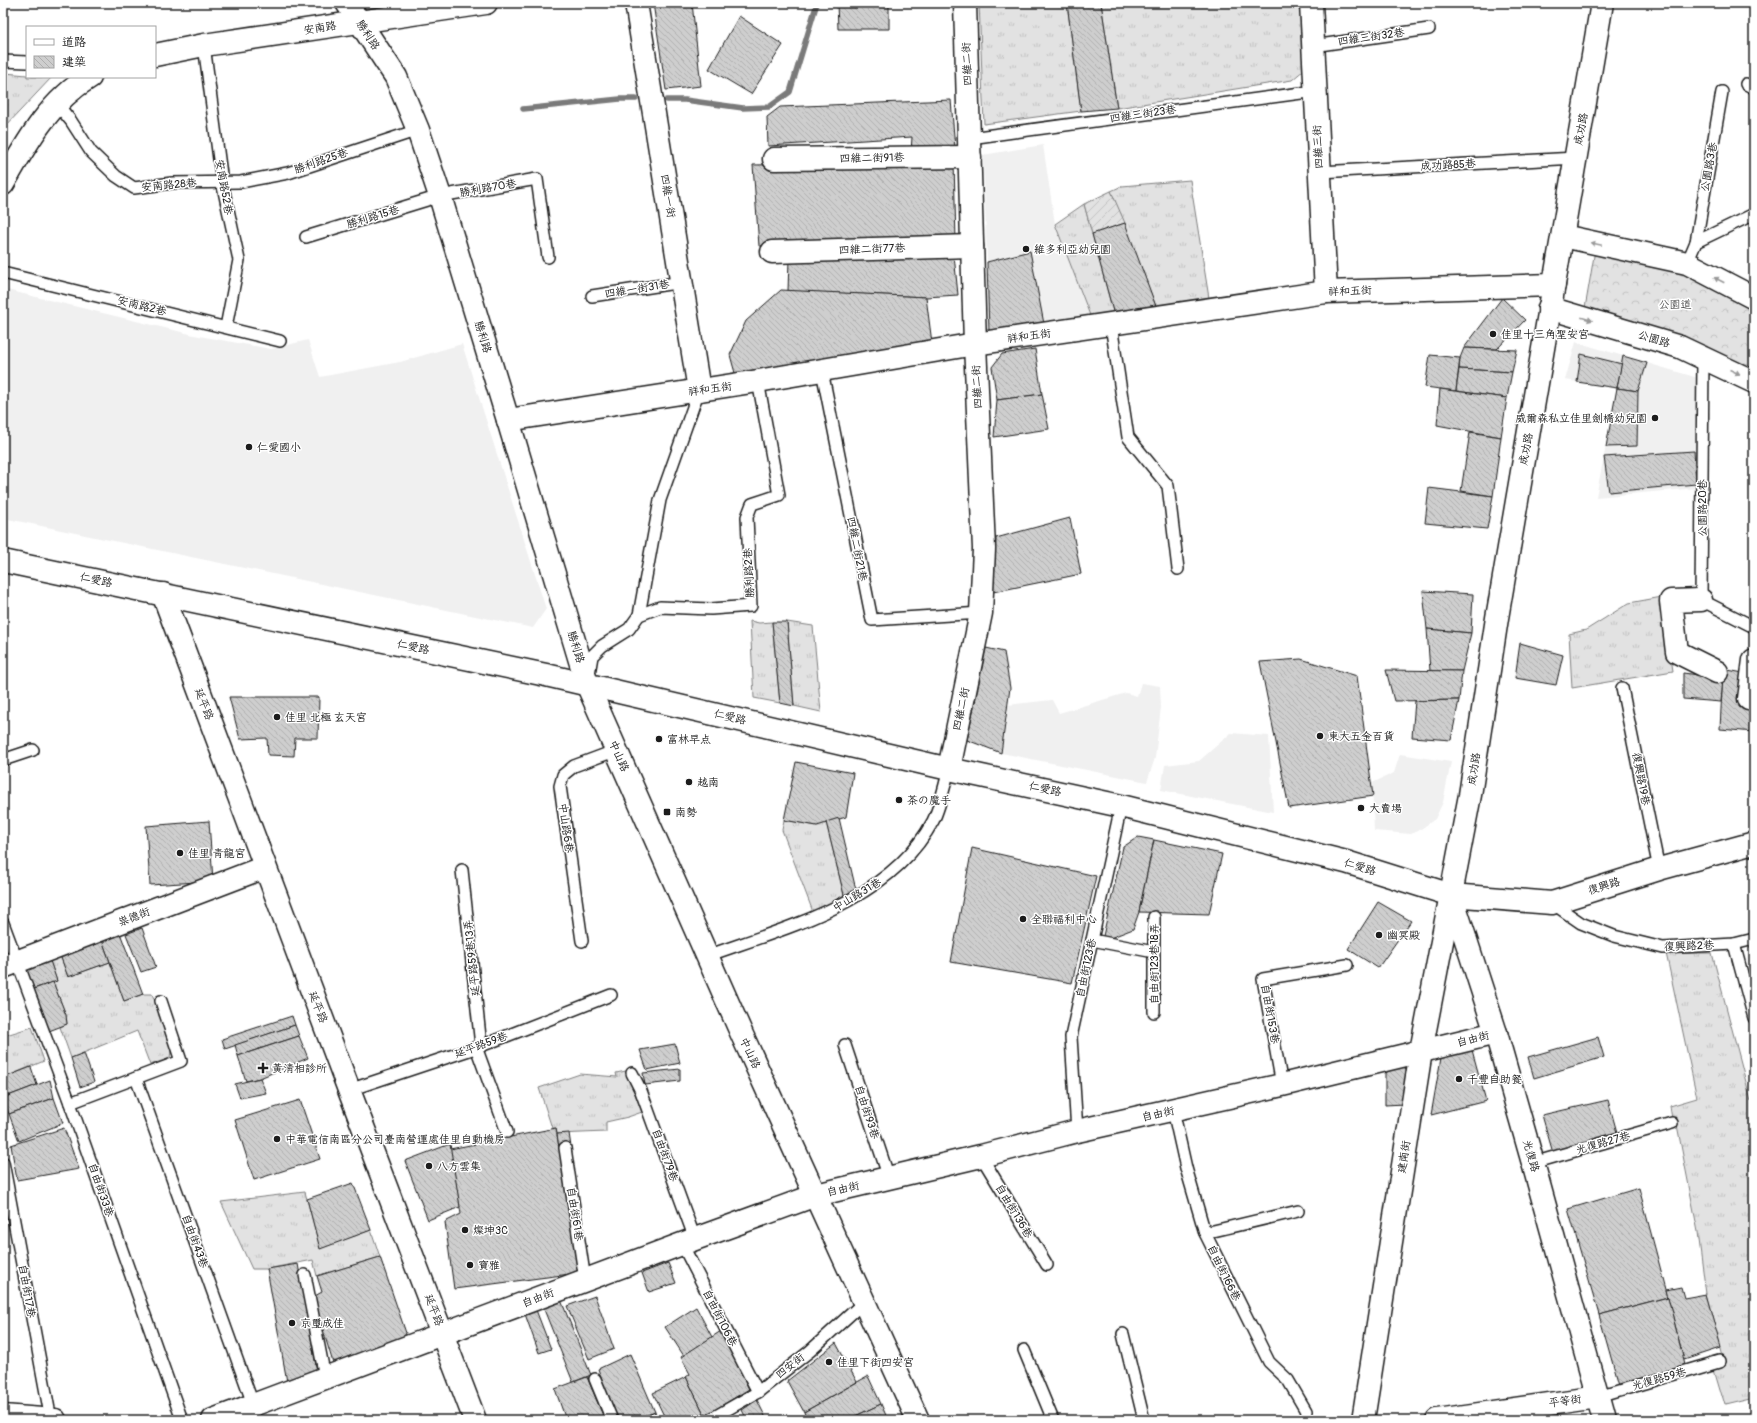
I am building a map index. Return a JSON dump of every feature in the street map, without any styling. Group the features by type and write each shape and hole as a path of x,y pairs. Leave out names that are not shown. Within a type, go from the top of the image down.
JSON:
{"street":[{"name":"勝利路","path":"347,3 396,78 418,130 440,196 587,684"},
{"name":"安南路","path":"156,55 204,45 486,3"},
{"name":"四維一街","path":"636,3 699,390"},
{"name":"四維二街","path":"949,768 981,613 984,549 975,344 965,3"},
{"name":"四維三街","path":"1311,3 1326,292"},
{"name":"成功路","path":"1451,895 1470,795 1497,618 1602,3"},
{"path":"3,184 33,132 57,104 80,83 88,78"},
{"name":"四維二街91巷","path":"774,159 970,147"},
{"path":"1563,236 1687,264 1754,298"},
{"name":"四維二街77巷","path":"772,252 972,246"},
{"name":"祥和五街","path":"508,420 758,382 975,344 1326,292 1554,285"},
{"name":"公園路","path":"1549,308 1680,347 1754,382"},
{"name":"仁愛路","path":"3,561 587,684 949,768 1122,806 1346,862 1451,895"},
{"name":"延平路","path":"163,594 349,1090 475,1420"},
{"path":"1701,600 1672,601 1677,652 1717,672"},
{"path":"1749,699 1754,660"},
{"name":"中山路","path":"587,684 707,956 918,1420"},
{"name":"復興路","path":"1451,895 1552,903 1659,869 1754,844"},
{"name":"祟德街","path":"10,964 265,867"},
{"name":"光復路","path":"1451,895 1496,1033 1604,1420"},
{"name":"建南街","path":"1363,1420 1421,1052 1451,895"},
{"name":"自由街","path":"213,1420 689,1241 816,1195 981,1156 1077,1131 1282,1085 1496,1033"},
{"name":"平等街","path":"1437,1420 1598,1397"},
{"path":"3,1416 55,1420"}],"lane":[{"name":"四維三街32巷","path":"1313,46 1429,29"},
{"name":"安南路52巷","path":"204,45 222,182 239,260 226,327"},
{"path":"3,61 26,62"},
{"name":"四維三街23巷","path":"970,147 1316,91"},
{"name":"公園路3巷","path":"1687,264 1696,242 1722,92"},
{"name":"安南路28巷","path":"57,104 71,121 91,152 116,176 134,188 172,183 222,182"},
{"name":"勝利路25巷","path":"222,182 241,182 288,173 418,130"},
{"name":"成功路85巷","path":"1320,172 1576,158"},
{"name":"勝利路70巷","path":"440,196 537,179 548,257"},
{"name":"勝利路15巷","path":"306,237 440,196"},
{"path":"1696,242 1754,214"},
{"name":"安南路2巷","path":"3,273 280,341"},
{"name":"四維一街31巷","path":"592,296 682,282"},
{"path":"1111,325 1128,437 1168,486 1178,569"},
{"name":"公園路20巷","path":"1701,600 1703,357"},
{"name":"四維二街21巷","path":"822,371 872,620 981,613"},
{"name":"勝利路2巷","path":"639,615 660,607 711,609 751,606 747,517 752,504 779,495 758,382"},
{"path":"587,684 592,656 602,646 629,629 639,615 660,500 699,390"},
{"path":"1701,600 1754,627"},
{"name":"復興路19巷","path":"1622,688 1659,869"},
{"path":"3,760 33,750"},
{"name":"中山路6巷","path":"582,941 560,786 563,775 574,766 617,750"},
{"name":"中山路31巷","path":"707,956 831,911 888,876 915,847 934,820 949,768"},
{"name":"自由街123巷","path":"1077,1131 1071,1037 1122,806"},
{"name":"延平路59巷13弄","path":"462,870 479,1046 507,1132"},
{"name":"復興路2巷","path":"1552,903 1580,923 1614,936 1663,948 1734,944 1754,939"},
{"name":"自由街123巷18弄","path":"1154,916 1154,1012"},
{"name":"自由街33巷","path":"3,923 10,964 70,1103 182,1420"},
{"path":"1092,940 1154,952"},
{"path":"1734,944 1754,1018"},
{"name":"自由街153巷","path":"1282,1085 1264,979 1347,965"},
{"name":"延平路59巷","path":"349,1090 479,1046 611,995"},
{"path":"70,1103 181,1061 161,1001"},
{"name":"自由街93巷","path":"845,1045 889,1178"},
{"name":"自由街79巷","path":"632,1073 641,1091 689,1241"},
{"name":"自由街43巷","path":"136,1078 253,1404"},
{"name":"自由街166巷","path":"1173,1110 1186,1168 1204,1233 1269,1362 1288,1380 1306,1411 1305,1420"},
{"name":"光復路27巷","path":"1533,1163 1672,1123"},
{"name":"自由街61巷","path":"565,1148 585,1280"},
{"name":"自由街136巷","path":"981,1156 1047,1265"},
{"name":"自由街17巷","path":"3,1162 51,1420"},
{"path":"1204,1233 1298,1211"},
{"name":"自由街106巷","path":"689,1241 758,1392"},
{"path":"305,1275 325,1378"},
{"name":"四安街","path":"709,1420 758,1392 810,1351 864,1302"},
{"path":"1123,1334 1144,1420"},
{"path":"1024,1350 1053,1420"},
{"name":"光復路59巷","path":"1598,1397 1720,1361"},
{"path":"596,1379 612,1420"}],"shaded area":[{"name":"維多利亞幼兒園","path":"1043,145 1055,224 1091,318 1044,324 987,262 983,155"},
{"name":"仁愛國小","path":"3,289 194,335 271,349 308,340 320,377 400,362 462,344 546,609 533,628 3,518"},
{"name":"威爾森私立佳里劍橋幼兒園","path":"1576,342 1698,378 1698,488 1596,497 1617,388 1565,380"},
{"path":"1141,683 1160,686 1161,707 1155,758 1147,782 1001,753 1007,705 1052,700 1059,713 1126,693 1137,696"},
{"path":"1231,733 1269,736 1273,812 1161,790 1165,765 1199,761"},
{"path":"1400,754 1451,762 1443,802 1435,819 1411,834 1374,831 1372,783 1394,773"}],"green space":[{"path":"979,3 1067,3 1081,111 984,124"},
{"path":"1101,3 1301,3 1305,69 1292,80 1117,108"},
{"path":"5,73 26,75 26,78 51,78 4,128 3,75"},
{"path":"1190,180 1209,298 1157,309 1111,191 1122,186"},
{"path":"1111,191 1125,223 1092,234 1084,204"},
{"path":"1084,204 1114,315 1091,318 1055,224"},
{"name":"公園道","path":"1595,250 1686,270 1754,303 1754,375 1584,314"},
{"path":"1662,597 1673,671 1572,688 1569,634 1586,630 1629,603"},
{"path":"750,621 759,623 772,622 780,703 754,698"},
{"path":"787,622 813,626 821,712 794,706"},
{"path":"784,820 817,826 826,822 844,895 813,912 782,830"},
{"path":"1666,953 1712,953 1751,1101 1754,1101 1754,1398 1725,1405 1714,1368 1725,1364 1706,1294 1698,1232 1677,1125 1672,1119 1670,1106 1697,1098"},
{"path":"60,955 68,977 110,962 124,1001 143,994 152,994 172,1042 170,1058 150,1065 137,1031 71,1058 60,1027 67,1024 66,1015 53,982 57,981 49,958"},
{"path":"32,1027 44,1061 3,1078 3,1036"},
{"path":"626,1071 642,1112 606,1122 606,1132 557,1134 556,1128 552,1128 539,1088 580,1074 617,1077 616,1073"},
{"path":"305,1192 320,1248 371,1230 380,1257 317,1276 313,1260 267,1269 252,1269 221,1202"}],"building":[{"path":"653,3 692,3 701,86 666,90"},
{"path":"837,3 889,3 889,29 838,29"},
{"path":"1067,3 1101,3 1117,108 1081,111"},
{"path":"739,16 783,45 751,94 709,69"},
{"path":"951,100 955,148 911,152 912,137 768,146 767,117 780,107"},
{"path":"954,162 956,241 759,246 753,165"},
{"path":"1125,223 1157,309 1114,315 1092,234"},
{"path":"1030,251 1044,324 989,333 987,262"},
{"path":"954,255 958,295 926,297 788,291 789,259"},
{"path":"781,290 926,297 932,343 735,373 730,355 746,321"},
{"name":"佳里十三角聖安宮","path":"1502,298 1525,320 1497,349 1464,348"},
{"path":"1464,348 1517,350 1512,372 1459,369 1460,358"},
{"path":"1035,349 1042,394 997,400 992,367 1002,354"},
{"path":"1581,354 1622,364 1617,388 1577,382"},
{"path":"1430,355 1460,358 1456,391 1425,387"},
{"path":"1623,356 1647,363 1638,391 1617,388"},
{"path":"1459,369 1512,372 1507,398 1456,391"},
{"path":"1617,388 1638,391 1637,446 1606,447"},
{"path":"1440,389 1507,398 1501,437 1437,425"},
{"path":"1042,394 1049,429 994,437 997,400"},
{"path":"1470,432 1501,437 1493,496 1461,491"},
{"path":"1694,451 1696,484 1609,492 1604,457"},
{"path":"1429,488 1493,496 1487,529 1425,523"},
{"path":"1070,518 1081,574 993,592 996,538"},
{"path":"1423,591 1473,594 1471,633 1427,629"},
{"path":"772,622 787,622 794,706 780,703"},
{"path":"1427,629 1471,633 1462,671 1430,671"},
{"path":"1520,643 1563,655 1556,685 1515,678"},
{"path":"986,648 1004,652 1010,688 1001,753 967,740"},
{"name":"東大五金百貨","path":"1301,659 1357,676 1373,796 1289,808 1260,662"},
{"path":"1723,669 1743,673 1739,707 1754,709 1754,732 1720,729"},
{"path":"1386,670 1462,671 1459,700 1394,701"},
{"path":"1683,673 1723,678 1721,702 1683,699"},
{"name":"佳里 北極 玄天宮","path":"229,697 319,697 318,738 295,738 294,756 268,755 267,738 240,739"},
{"path":"1459,700 1451,740 1412,737 1415,701"},
{"path":"796,762 853,773 846,817 817,826 784,820"},
{"path":"839,818 856,890 844,895 826,822"},
{"name":"佳里 青龍宮","path":"209,821 213,881 150,885 146,826"},
{"path":"1138,837 1154,840 1139,912 1133,929 1110,938 1103,936 1123,847"},
{"path":"1154,840 1222,854 1209,914 1139,912"},
{"name":"全聯福利中心","path":"972,848 1096,876 1072,983 951,962"},
{"name":"幽冥殿","path":"1378,902 1411,921 1378,968 1348,949"},
{"path":"142,928 156,967 141,972 126,934"},
{"path":"120,933 143,994 124,1001 102,940"},
{"path":"102,940 110,962 68,977 60,955"},
{"path":"49,958 57,981 30,990 22,968"},
{"path":"53,982 66,1015 67,1024 49,1031 34,989"},
{"path":"292,1016 295,1025 225,1049 222,1039"},
{"path":"295,1025 299,1036 238,1056 235,1045"},
{"name":"黃清相診所","path":"299,1036 308,1058 260,1078 246,1081 238,1056"},
{"path":"1598,1037 1604,1057 1534,1078 1528,1057"},
{"path":"675,1044 680,1063 647,1070 640,1050"},
{"name":"千豐自助餐","path":"1472,1050 1486,1101 1431,1115 1441,1058"},
{"path":"84,1053 94,1082 80,1087 71,1058"},
{"path":"1402,1066 1410,1071 1404,1104 1385,1105 1385,1070"},
{"path":"31,1067 37,1085 3,1098 3,1078"},
{"path":"680,1069 680,1081 645,1085 643,1073"},
{"name":"黃清相診所","path":"260,1078 266,1093 240,1098 235,1084"},
{"path":"50,1080 54,1098 9,1114 3,1098"},
{"path":"54,1098 63,1123 19,1141 9,1114"},
{"name":"中華電信南區分公司臺南營運處佳里自動機房","path":"300,1100 320,1159 254,1180 235,1120"},
{"path":"1608,1100 1618,1136 1553,1153 1542,1115"},
{"path":"64,1128 79,1169 17,1180 11,1145"},
{"path":"556,1128 578,1273 454,1289 445,1222 461,1214 450,1149"},
{"path":"569,1133 571,1147 559,1148 557,1134"},
{"path":"450,1144 460,1207 428,1220 405,1161"},
{"path":"353,1183 371,1230 320,1249 307,1199"},
{"path":"1639,1188 1668,1297 1599,1315 1568,1209"},
{"path":"380,1257 406,1333 401,1343 334,1366 313,1297 322,1292 317,1276"},
{"path":"668,1263 676,1283 649,1292 642,1273"},
{"name":"京璽成佳","path":"298,1264 318,1377 287,1382 267,1269"},
{"path":"1681,1287 1684,1298 1706,1294 1721,1348 1684,1360 1666,1290"},
{"path":"595,1296 614,1349 589,1359 567,1306"},
{"path":"1668,1297 1686,1369 1619,1386 1599,1315"},
{"path":"561,1300 591,1375 573,1382 543,1307"},
{"path":"696,1307 712,1337 684,1356 665,1327"},
{"path":"536,1310 551,1349 539,1353 525,1314"},
{"path":"721,1331 749,1389 705,1416 686,1377 690,1374 681,1357"},
{"name":"佳里下街四安宮","path":"836,1343 857,1382 804,1412 787,1381"},
{"path":"630,1354 655,1412 635,1420 617,1420 598,1369"},
{"path":"868,1376 881,1404 847,1420 807,1420 804,1412"},
{"path":"587,1377 605,1420 566,1420 555,1389"},
{"path":"686,1377 705,1416 697,1420 666,1420 653,1393"},
{"path":"757,1400 767,1420 747,1420 742,1410"},
{"path":"881,1404 888,1420 847,1420"},
{"path":"655,1412 658,1420 635,1420"}],"waterway":[{"path":"667,100 685,100 743,108 769,107 790,92 817,3"},
{"path":"523,109 620,99 636,99"}],"place":[{"name":"維多利亞幼兒園","path":"1026,249"},
{"name":"佳里十三角聖安宮","path":"1493,334"},
{"name":"威爾森私立佳里劍橋幼兒園","path":"1655,418"},
{"name":"仁愛國小","path":"249,447"},
{"name":"佳里 北極 玄天宮","path":"277,717"},
{"name":"東大五金百貨","path":"1320,736"},
{"name":"富林早点","path":"659,739"},
{"name":"越南","path":"689,782"},
{"name":"茶の魔手","path":"899,800"},
{"name":"大賣場","path":"1361,808"},
{"name":"南勢","path":"667,812"},
{"name":"佳里 青龍宮","path":"180,853"},
{"name":"全聯福利中心","path":"1023,919"},
{"name":"幽冥殿","path":"1379,935"},
{"name":"黃清相診所","path":"263,1068"},
{"name":"千豐自助餐","path":"1459,1079"},
{"name":"中華電信南區分公司臺南營運處佳里自動機房","path":"277,1139"},
{"name":"八方雲集","path":"429,1166"},
{"name":"燦坤3C","path":"465,1230"},
{"name":"寶雅","path":"470,1265"},
{"name":"京璽成佳","path":"292,1323"},
{"name":"佳里下街四安宮","path":"829,1362"}]}
